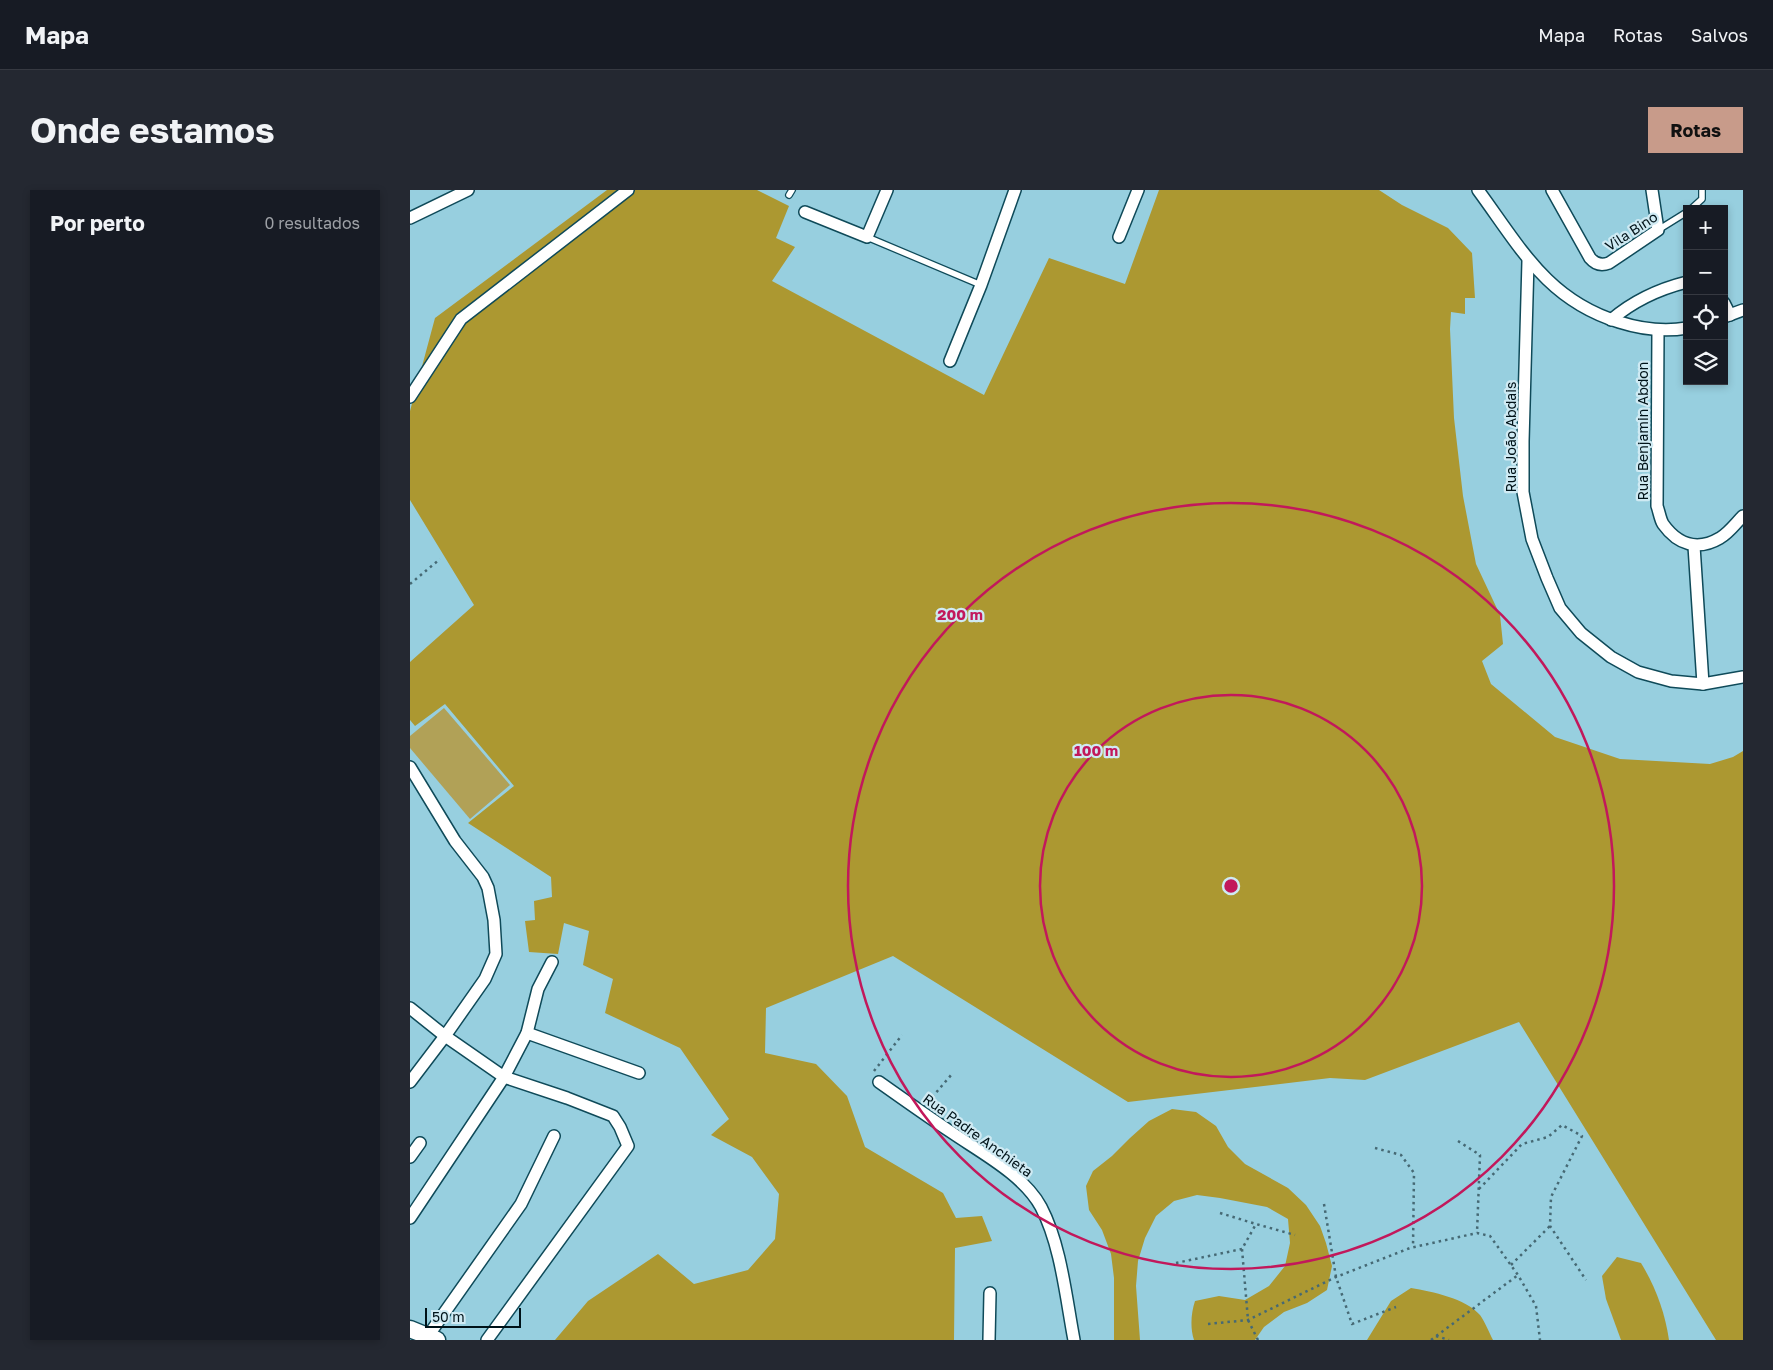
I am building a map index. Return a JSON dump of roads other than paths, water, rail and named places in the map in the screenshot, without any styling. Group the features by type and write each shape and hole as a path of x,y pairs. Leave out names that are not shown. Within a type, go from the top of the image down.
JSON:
{"street":[{"path":"410,218 468,190"},
{"path":"410,397 461,319 628,190"},
{"path":"805,212 867,236 886,190"},
{"path":"950,361 981,285 1015,190"},
{"path":"1120,237 1138,190"},
{"path":"1478,190 1528,261 1547,281 1567,297 1587,310 1611,320 1633,326 1658,330 1683,328"},
{"name":"Vila Bino","path":"1552,190 1590,258 1598,264 1604,265 1609,263 1658,230"},
{"path":"1652,190 1658,230"},
{"name":"Rua João Abdais","path":"1528,261 1522,441 1523,492 1532,539 1546,578 1560,608 1581,633 1611,657 1638,672 1670,681 1703,684 1743,677"},
{"path":"1611,320 1638,300 1683,283"},
{"path":"1728,316 1743,310"},
{"name":"Rua Benjamin Abdon","path":"1658,330 1657,506 1662,523 1676,536 1694,546"},
{"path":"1703,684 1694,546 1711,542 1722,536 1743,516"},
{"path":"410,767 455,841 483,877 488,888 494,920 496,954 485,979 410,1082"},
{"path":"412,1212 504,1077 527,1033 538,989 552,962"},
{"path":"410,1008 445,1036 504,1077 613,1116 620,1126 628,1146 487,1340"},
{"path":"527,1033 639,1073"},
{"name":"Rua Padre Anchieta","path":"879,1082 994,1161 1031,1191 1041,1207 1056,1246 1074,1340"},
{"path":"410,1329 433,1338 521,1204 554,1136"},
{"path":"410,1157 420,1143"},
{"path":"989,1340 990,1293"}],"lane":[{"path":"1695,205 1702,199 1702,190"},
{"name":"Vila Bino","path":"1658,230 1683,214"},
{"path":"867,236 981,285"}]}
